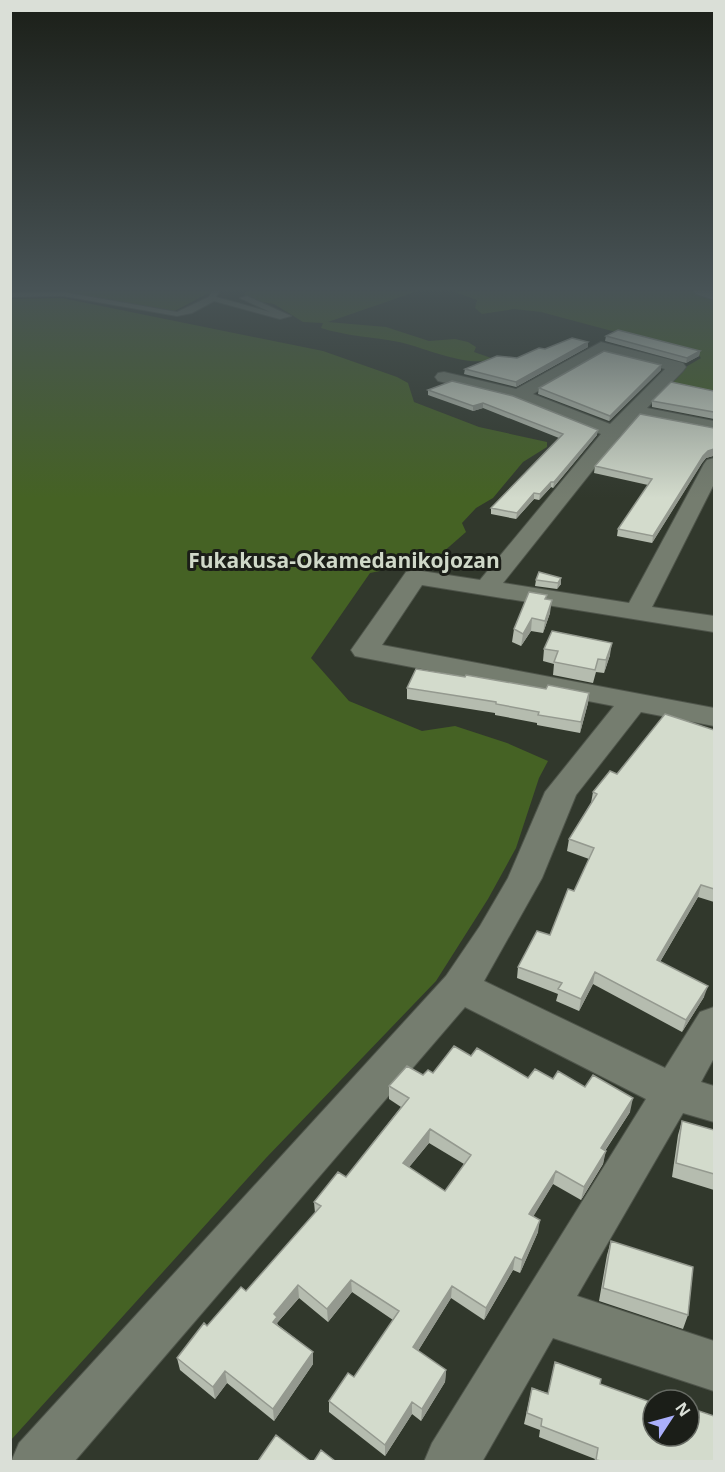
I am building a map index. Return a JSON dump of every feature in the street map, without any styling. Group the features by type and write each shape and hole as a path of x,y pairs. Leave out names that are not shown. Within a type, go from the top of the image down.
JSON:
{"street":[{"path":"519,395 578,360"},
{"path":"487,587 613,432 677,367 651,360"},
{"path":"444,377 519,395 613,432"},
{"path":"634,411 714,427"},
{"path":"637,611 714,464"},
{"path":"714,624 415,577 365,650 714,717"},
{"path":"38,1461 460,987 493,936 525,878 561,792 633,702"},
{"path":"460,987 694,1098"},
{"path":"451,1461 542,1310 694,1098 714,1023"},
{"path":"542,1310 714,1366"}],"green space":[{"path":"10,360 348,360 408,383 414,402 479,427 547,442 547,447 523,462 493,498 476,508 462,523 466,532 434,560 370,573 311,658 349,701 422,731 455,726 507,743 548,761 539,778 516,848 488,899 436,981 266,1158 11,1440"},
{"path":"464,360 490,360 483,361"},
{"path":"698,360 714,360 714,395 666,383"}],"building":[{"path":"488,360 556,360 516,382 465,369"},
{"path":"589,360 639,360 661,365 610,416 539,388"},
{"path":"452,381 513,396 598,430 554,482 551,482 540,494 534,493 517,513 491,508 563,434 483,403 473,406 428,390"},
{"path":"671,382 714,391 714,412 652,401"},
{"path":"640,414 714,428 714,449 703,456 653,536 618,529 652,479 595,466"},
{"path":"539,572 561,578 558,583 536,580"},
{"path":"529,592 547,595 545,599 552,600 545,621 532,618 523,634 514,629"},
{"path":"552,631 612,643 606,660 598,659 595,670 554,662 558,651 544,649"},
{"path":"416,669 546,689 548,685 589,693 581,722 538,715 539,712 496,704 496,702 407,688"},
{"path":"665,714 714,730 714,889 701,885 657,960 708,986 686,1020 595,972 581,999 558,989 562,983 518,967 537,931 550,935 568,889 574,891 594,848 569,839 597,794 593,792 610,771 617,774"},
{"path":"454,1046 471,1056 477,1048 528,1078 535,1069 553,1079 558,1071 585,1087 593,1075 633,1098 601,1148 606,1151 584,1187 556,1171 529,1214 540,1220 522,1260 515,1257 486,1308 452,1286 413,1347 446,1370 422,1409 412,1402 385,1445 329,1401 348,1373 354,1377 399,1311 351,1280 327,1309 298,1285 274,1314 277,1317 273,1322 313,1352 273,1409 225,1371 213,1387 177,1358 204,1323 207,1326 241,1287 246,1291 321,1206 314,1202 338,1172 346,1177 409,1098 389,1086 407,1066 423,1075 428,1070 433,1073","holes":["430,1129 471,1155 445,1191 403,1163"]},
{"path":"682,1121 714,1130 714,1174 676,1163"},
{"path":"611,1241 693,1267 688,1315 603,1288"},
{"path":"555,1362 601,1379 600,1384 641,1399 641,1448 701,1448 701,1412 714,1416 714,1461 596,1460 598,1448 541,1426 542,1419 527,1413 532,1388 548,1394"},
{"path":"276,1435 310,1461 258,1461"},
{"path":"321,1450 335,1461 314,1461"}],"district":[{"name":"Fukakusa-Okamedanikojozan","path":"344,560"}]}
